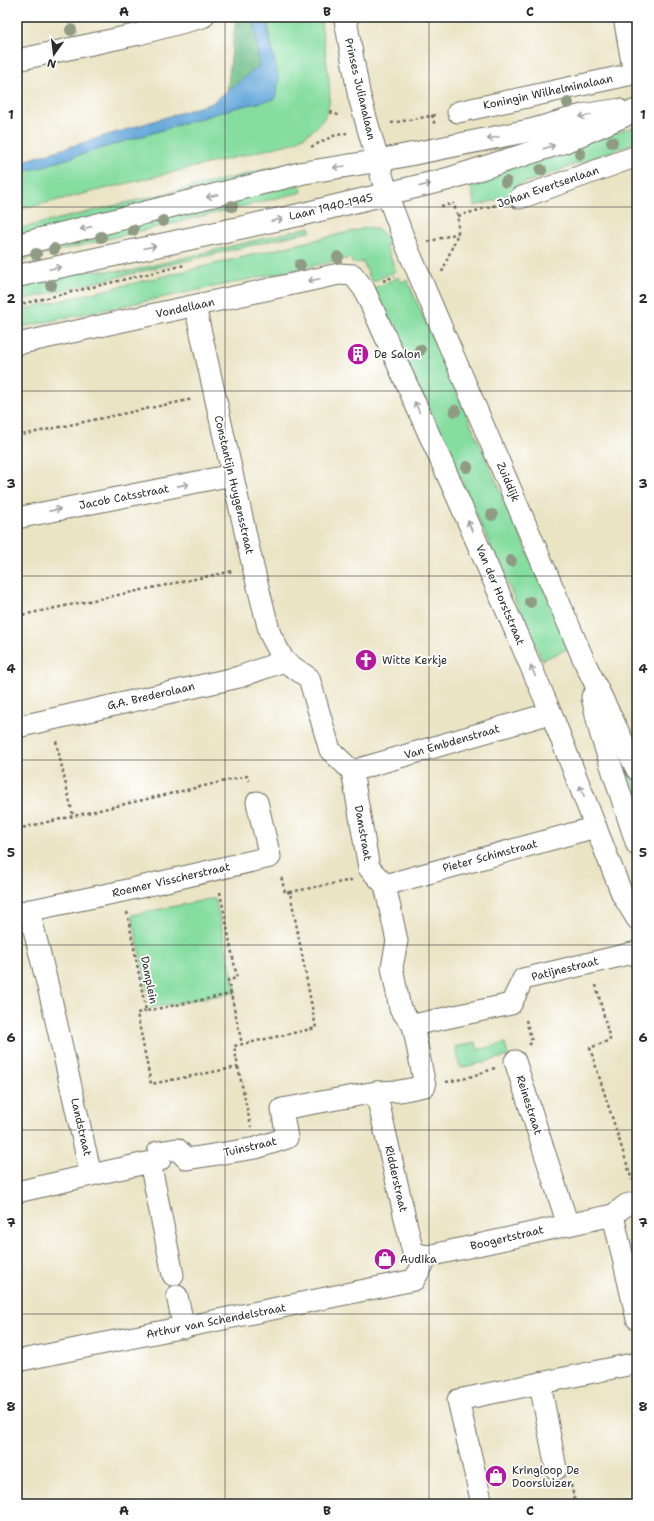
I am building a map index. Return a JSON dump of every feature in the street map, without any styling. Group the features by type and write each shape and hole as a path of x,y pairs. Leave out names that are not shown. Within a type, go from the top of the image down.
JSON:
{"main road":[{"name":"Prinses Julianalaan","path":"345,17 359,95 377,161"},
{"name":"Laan 1940-1945","path":"17,245 302,173 377,161 532,130 584,115 637,109"},
{"name":"Laan 1940-1945","path":"17,276 299,215 461,176 564,142 637,109"},
{"name":"Zuiddijk","path":"377,161 387,194"}],"street":[{"path":"17,60 137,25 203,17"},
{"path":"624,17 635,73"},
{"name":"Koningin Wilhelminalaan","path":"458,112 635,73"},
{"name":"Johan Evertsenlaan","path":"520,198 637,156"},
{"name":"Zuiddijk","path":"387,194 407,247 431,300 585,663 637,770"},
{"name":"Vondellaan","path":"17,344 338,274 353,275"},
{"name":"Van der Horststraat","path":"353,275 368,296 459,501 551,713 622,894 637,919"},
{"name":"Constantijn Huygensstraat","path":"195,306 232,475 270,634 284,661"},
{"name":"Jacob Catsstraat","path":"17,518 232,475"},
{"path":"284,661 309,678 330,750 352,771"},
{"name":"G.A. Brederolaan","path":"17,726 240,677 284,661"},
{"name":"Zuiddijk","path":"585,663 600,732 637,845"},
{"name":"Van Embdenstraat","path":"352,771 551,713"},
{"name":"Damstraat","path":"352,771 369,868 380,880 397,941 392,967 400,1009 413,1025 425,1083"},
{"path":"257,802 270,857"},
{"name":"Pieter Schimstraat","path":"380,880 596,827"},
{"name":"Roemer Visscherstraat","path":"23,911 123,891 270,857"},
{"name":"Landstraat","path":"23,911 52,1003 92,1175"},
{"name":"Patijnestraat","path":"413,1025 511,1004 523,980 637,952"},
{"name":"Reinestraat","path":"515,1062 568,1225"},
{"path":"376,1092 400,1091 425,1083"},
{"name":"Tuinstraat","path":"150,1162 160,1160 158,1152 177,1149 187,1159 256,1148 287,1138 282,1109 376,1092"},
{"name":"Ridderstraat","path":"376,1092 414,1253 428,1256"},
{"path":"17,1192 150,1162 173,1275"},
{"name":"Boogertstraat","path":"428,1256 613,1215 626,1205 637,1202"},
{"path":"613,1215 637,1319"},
{"name":"Arthur van Schendelstraat","path":"17,1360 184,1328 414,1280 428,1256"},
{"path":"177,1296 184,1328"},
{"path":"482,1504 458,1400 637,1363"},
{"path":"540,1383 556,1470"}],"path":[{"path":"272,17 297,17"},
{"path":"308,149 333,136 432,115"},
{"name":"Johan Evertsenlaan","path":"458,216 520,198"},
{"path":"431,300 458,233 458,216 453,204"},
{"path":"17,436 214,394"},
{"path":"17,616 253,566"},
{"path":"51,719 72,816"},
{"path":"17,829 247,776 253,796 257,802"},
{"path":"270,857 278,861 285,893 380,880"},
{"path":"216,870 237,978 228,980 242,1044"},
{"name":"Damplein","path":"123,891 146,1011 231,994"},
{"path":"256,1148 234,1046 316,1028 290,892"},
{"path":"591,963 610,1040 590,1048 632,1182"},
{"name":"Reinestraat","path":"515,1062 532,1042 518,990"},
{"path":"146,1011 137,1013 151,1084 238,1067"},
{"path":"425,1083 467,1078 515,1062"}],"green space":[{"path":"236,17 254,17 259,66 227,91"},
{"path":"268,17 320,17 330,92 327,112 316,128 293,143 17,210 17,174 234,108 275,99"},
{"path":"637,126 637,142 516,186 518,194 475,206 469,178"},
{"path":"288,164 293,165 17,239 17,229"},
{"path":"300,184 302,192 17,261 17,253"},
{"path":"310,227 311,231 17,301 17,287 84,271 130,271"},
{"path":"370,227 381,231 391,243 386,246 396,271 372,282 363,262 352,263 351,258 17,328 17,311"},
{"path":"399,277 401,282 407,280 570,648 542,660 374,288"},
{"path":"613,734 637,788 637,815"},
{"path":"215,898 236,992 151,1008 132,915"},
{"path":"476,1042 478,1050 505,1043 508,1056 460,1068 455,1047"}],"water":[{"path":"254,17 268,17 268,31 279,79 275,99 234,108 17,174 17,163 212,103 259,66"}],"place":[{"name":"De Salon","path":"358,354"},
{"name":"Witte Kerkje","path":"366,660"},
{"name":"Audika","path":"385,1259"},
{"name":"Kringloop De Doorsluizer","path":"496,1476"}]}
